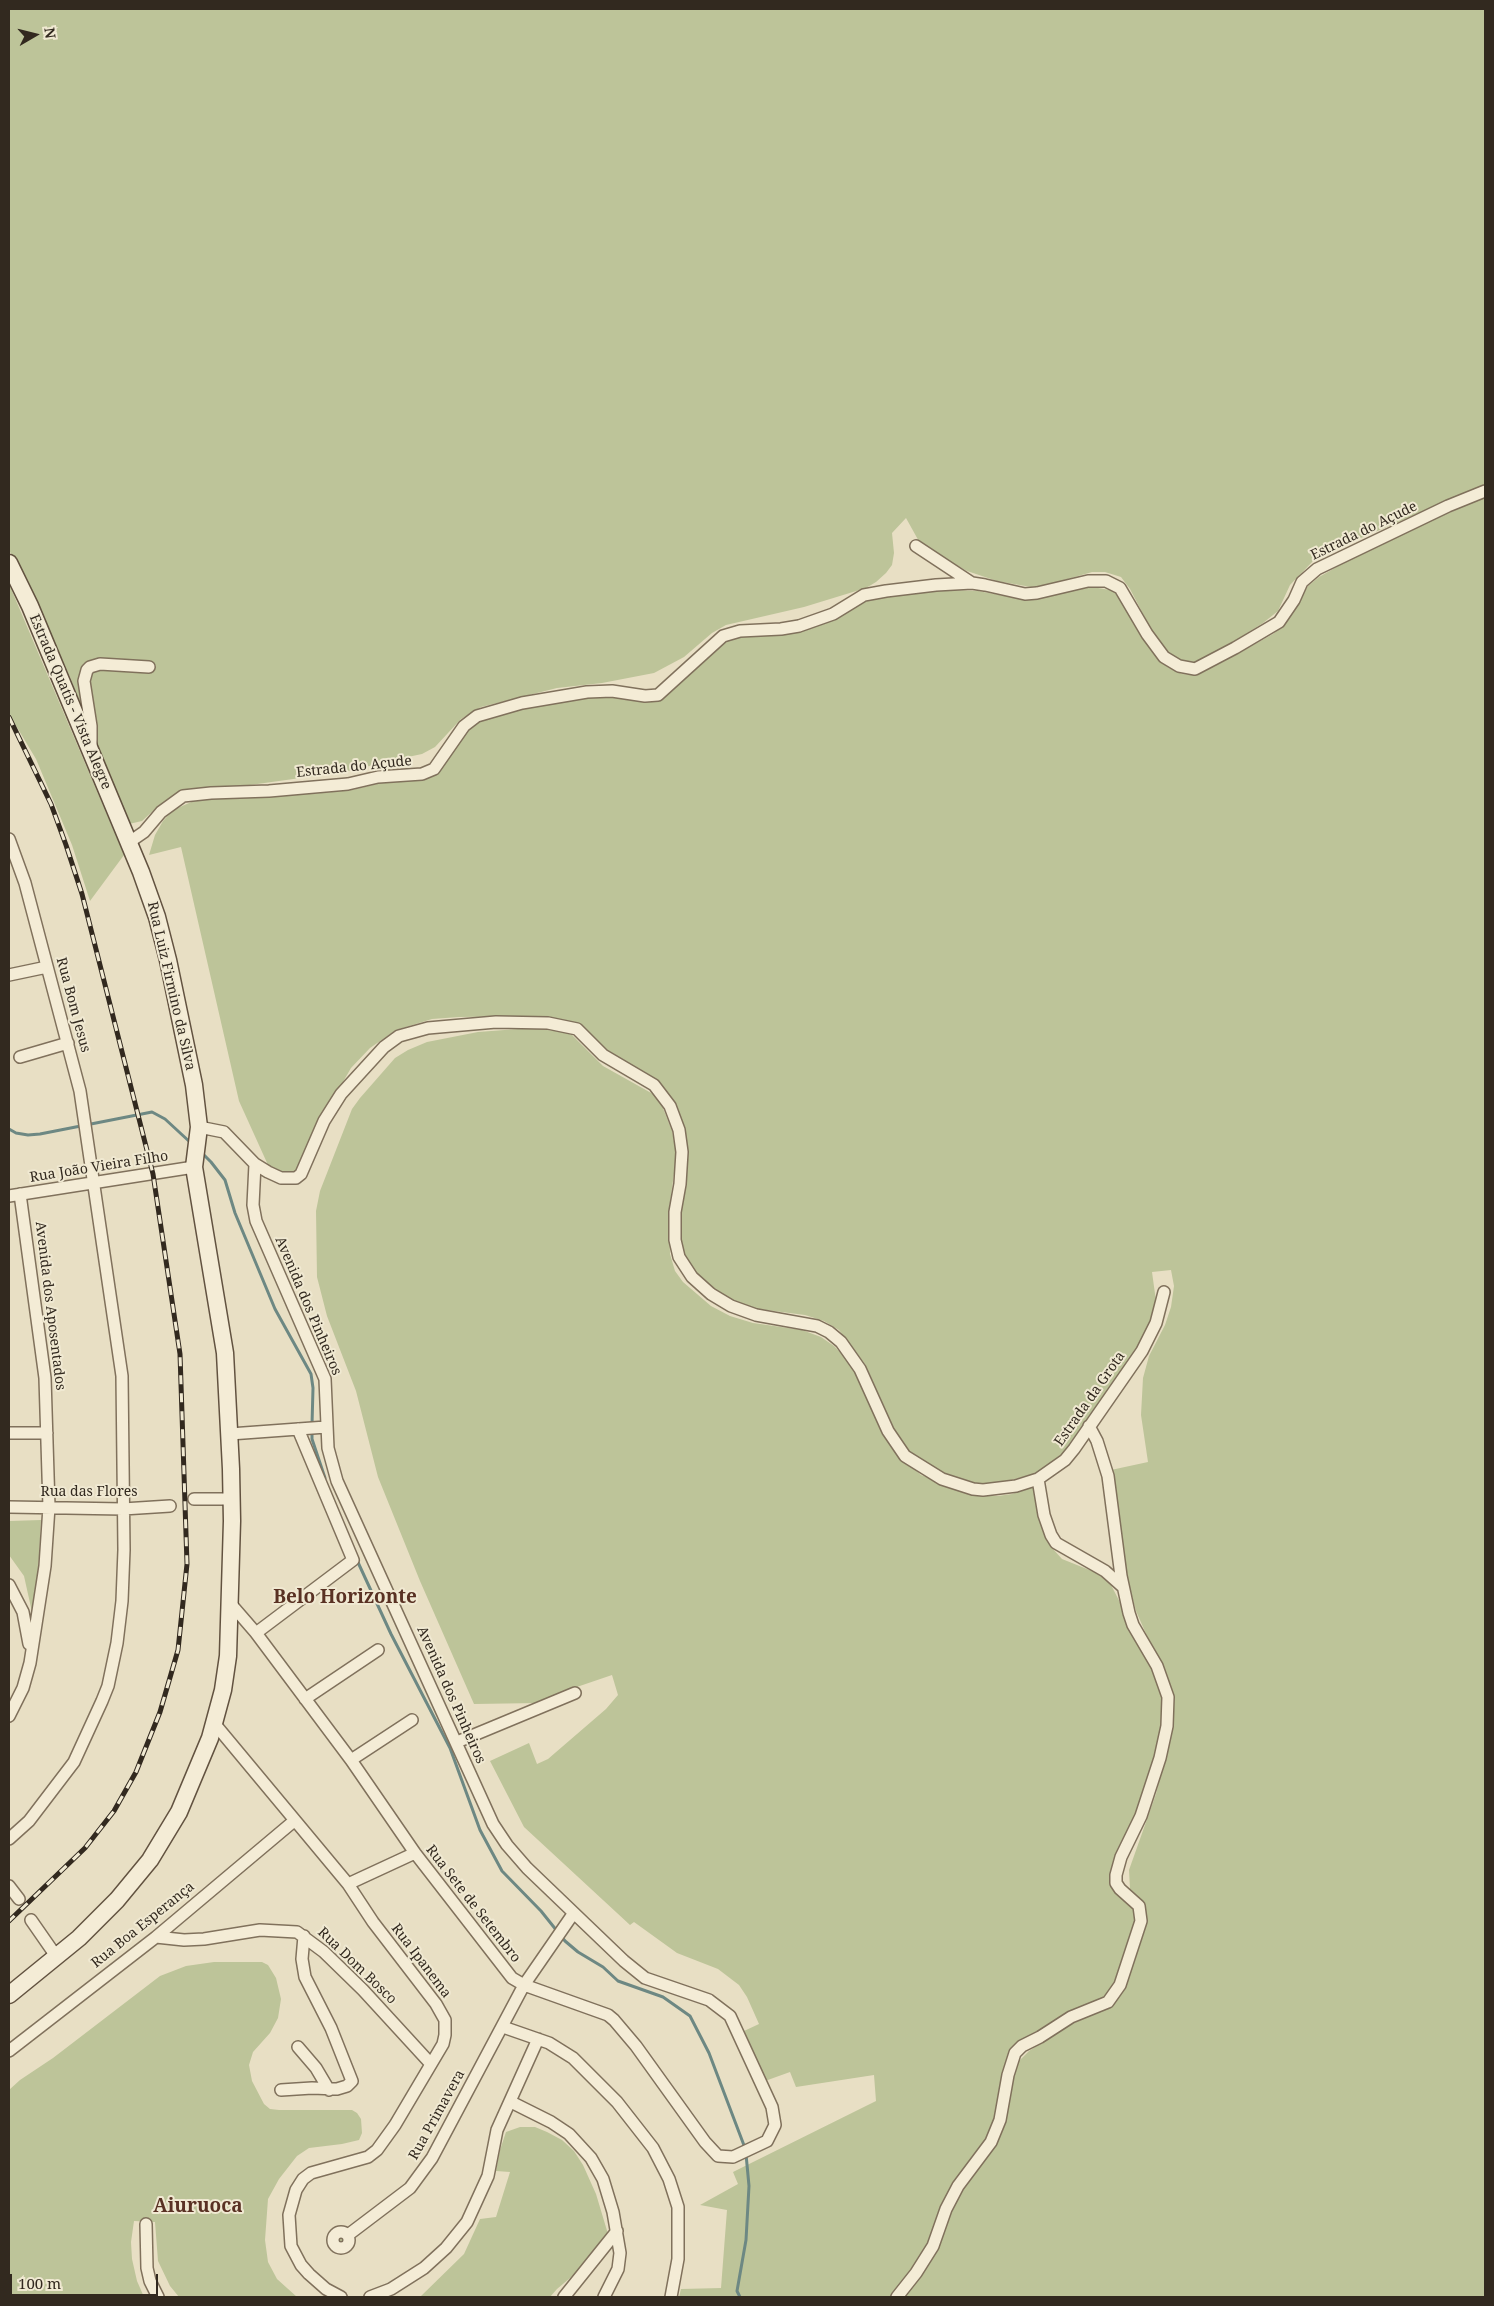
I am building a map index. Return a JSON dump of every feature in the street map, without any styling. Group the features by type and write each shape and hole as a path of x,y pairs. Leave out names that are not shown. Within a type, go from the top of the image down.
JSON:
{"street":[{"name":"Estrada do Açude","path":"128,843 144,832 161,812 183,796 211,792 270,791 348,784 378,778 422,774 434,769 464,726 477,716 522,703 587,692 612,691 645,696 658,695 713,644 729,633 800,626 833,614 856,598 874,593 936,585 972,583 986,584 1025,594 1038,594 1088,580 1106,581 1120,588 1147,634 1164,657 1179,666 1195,669 1280,622 1294,600 1302,582 1317,569 1448,506 1485,491"},
{"path":"916,546 972,583"},
{"name":"Estrada Quatis - Vista Alegre","path":"9,563 30,606 128,843"},
{"path":"91,751 91,726 84,681 86,670 100,664 149,667"},
{"name":"Rua Bom Jesus","path":"9,839 25,883 68,1044 82,1109 122,1376 123,1509 121,1608 117,1643 108,1686 74,1762 34,1814 9,1839"},
{"name":"Rua Luiz Firmino da Silva","path":"9,1995 79,1938 105,1912 150,1860 180,1812 214,1723 228,1656 231,1499 230,1434 225,1353 194,1165 199,1130 192,1070 168,960 148,889 128,843"},
{"path":"9,975 47,967"},
{"name":"Estrada da Grota","path":"255,1164 281,1178 293,1179 300,1176 324,1121 341,1094 384,1047 399,1036 428,1028 496,1022 536,1022 571,1027 582,1033 603,1055 654,1085 670,1106 679,1130 682,1152 680,1184 675,1212 675,1240 679,1257 692,1278 711,1294 731,1306 756,1314 817,1326 841,1342 860,1369 888,1431 897,1447 905,1456 922,1468 959,1486 983,1490 1016,1486 1038,1479 1065,1460 1148,1341 1156,1323 1164,1292"},
{"path":"20,1057 68,1044"},
{"path":"199,1130 224,1132 255,1164"},
{"name":"Avenida dos Pinheiros","path":"255,1164 253,1206 256,1221 325,1379 323,1427 337,1481 432,1692 500,1835 521,1861 573,1914 610,1949 645,1978 709,2000 727,2012 734,2022 772,2106"},
{"name":"Rua João Vieira Filho","path":"14,1195 194,1165"},
{"name":"Avenida dos Aposentados","path":"9,1716 23,1688 30,1663 45,1566 49,1507 45,1378 14,1195"},
{"path":"896,2297 916,2273 933,2246 946,2209 958,2186 991,2142 1000,2120 1008,2075 1015,2053 1022,2046 1071,2017 1100,2007 1112,1998 1120,1985 1141,1921 1139,1906 1120,1890 1116,1882 1116,1875 1121,1857 1141,1816 1160,1758 1167,1726 1168,1697 1157,1666 1133,1625 1123,1587 1108,1476 1097,1442 1089,1426"},
{"path":"230,1434 323,1427"},
{"path":"256,1633 353,1560 302,1429"},
{"path":"9,1433 47,1433"},
{"path":"1038,1479 1044,1514 1051,1535 1056,1543 1105,1571 1123,1587"},
{"path":"194,1499 231,1499"},
{"name":"Rua das Flores","path":"9,1507 123,1509 170,1506"},
{"path":"9,1585 26,1621 30,1663"},
{"name":"Rua Sete de Setembro","path":"230,1603 256,1633 351,1760 415,1853 499,1963 516,1982 608,2015 636,2046 711,2150 718,2156 724,2158 740,2154 767,2141 772,2135 775,2125 772,2106"},
{"path":"305,1699 378,1650"},
{"path":"457,1742 575,1693"},
{"path":"351,1760 412,1720"},
{"name":"Rua Ipanema","path":"214,1723 348,1884 373,1922 436,2004 445,2020 444,2040 395,2125 374,2153 368,2157 310,2172 296,2190 289,2215 292,2246 301,2265 309,2274 321,2285 341,2297"},
{"name":"Rua Boa Esperança","path":"9,2051 156,1936 294,1821"},
{"path":"348,1884 415,1853"},
{"path":"9,1886 19,1899"},
{"name":"Rua Primavera","path":"348,2235 400,2197 420,2175 443,2140 524,1985 573,1914"},
{"path":"31,1920 56,1956"},
{"name":"Rua Dom Bosco","path":"156,1936 184,1940 204,1939 260,1930 296,1932 304,1936 363,1990 430,2063"},
{"path":"281,2090 312,2088 329,2090 344,2087 351,2083 351,2078 331,2028 305,1977 302,1959 304,1936"},
{"path":"503,2027 558,2047 584,2067 626,2113 662,2164 677,2201 679,2214 678,2259 671,2297"},
{"path":"370,2297 398,2285 424,2268 446,2248 467,2222 485,2184 494,2142 538,2039"},
{"path":"298,2047 316,2068 329,2090"},
{"path":"511,2102 558,2126 581,2146 603,2179 617,2231 620,2261 616,2274 604,2297"},
{"path":"146,2224 147,2268 150,2281 158,2297"},
{"path":"564,2297 617,2231"}],"green space":[{"path":"9,9 1485,9 1485,485 1349,543 1314,560 1290,585 1278,611 1263,623 1209,657 1189,664 1170,655 1154,635 1130,589 1121,577 1105,572 1092,572 1047,585 1031,587 997,581 967,571 921,545 906,518 892,533 894,553 892,565 876,582 866,588 804,607 726,625 712,633 684,657 654,673 602,683 557,688 481,707 461,719 435,747 422,754 344,772 250,785 189,789 179,792 157,807 142,821 129,824 70,677 34,597 9,550"},
{"path":"1485,497 1485,2297 905,2297 934,2255 953,2205 972,2175 1010,2093 1018,2062 1029,2051 1066,2027 1108,2007 1145,1921 1143,1901 1130,1889 1129,1870 1156,1794 1171,1732 1154,1652 1136,1611 1129,1585 1111,1470 1148,1462 1141,1415 1143,1378 1149,1356 1165,1325 1171,1307 1174,1286 1171,1270 1152,1272 1156,1301 1147,1333 1063,1453 1037,1473 1000,1483 975,1483 950,1478 913,1457 900,1442 865,1364 839,1330 824,1321 805,1315 743,1307 714,1291 687,1266 678,1237 684,1167 674,1106 607,1055 570,1022 542,1016 459,1017 432,1019 396,1030 370,1048 351,1068 321,1120 297,1172 283,1173 268,1165 239,1101 181,847 149,855 155,835 163,821 173,810 196,800 322,793 352,790 390,781 418,779 477,721 521,708 595,694 651,700 720,643 737,636 772,633 863,599 929,589 978,591 1021,599 1038,598 1092,587 1110,590 1119,594 1160,661 1182,674 1193,675 1223,662 1273,634 1284,625 1308,586 1319,577 1374,546"},
{"path":"9,584 124,855 90,901 72,845 36,759 9,714"},
{"path":"531,1028 564,1032 572,1035 603,1066 653,1094 661,1103 672,1131 675,1147 675,1166 669,1210 670,1254 675,1271 683,1282 711,1306 730,1316 753,1323 802,1330 821,1337 834,1346 850,1362 863,1382 894,1451 921,1475 972,1495 998,1496 1012,1494 1035,1485 1048,1539 1053,1549 1062,1559 1097,1573 1111,1585 1155,1670 1166,1711 1155,1768 1114,1870 1139,1912 1114,1993 1024,2043 999,2117 929,2247 900,2287 890,2297 679,2297 681,2289 721,2288 727,2210 700,2205 738,2184 733,2172 876,2101 874,2075 796,2087 790,2072 765,2081 744,2031 759,2024 747,1997 739,1985 718,1969 677,1953 634,1922 630,1925 524,1827 490,1761 529,1743 537,1764 548,1759 606,1709 618,1695 612,1675 568,1690 539,1703 474,1704 420,1581 378,1477 356,1391 327,1316 317,1277 316,1211 320,1191 352,1109 395,1058 408,1050 427,1042 478,1032"},
{"path":"41,1520 34,1611 32,1612 24,1576 9,1555 9,1521"},
{"path":"214,1962 262,1962 268,1965 276,1978 281,1999 278,2018 270,2033 253,2052 249,2065 252,2081 264,2104 270,2109 279,2110 352,2110 361,2119 362,2133 359,2140 309,2148 297,2156 279,2179 268,2199 265,2240 268,2262 277,2279 297,2297 179,2297 170,2286 158,2261 155,2222 134,2221 131,2242 132,2259 137,2281 144,2297 9,2297 9,2090 160,1976 186,1966"},
{"path":"520,2127 535,2127 547,2132 562,2140 574,2151 583,2165 596,2194 608,2234 583,2267 550,2297 420,2297 464,2254 480,2219 496,2217 510,2172 496,2171 500,2150 506,2132"},
{"path":"338,2233 344,2233 348,2240 344,2247 338,2247 334,2243 334,2237"}],"waterway":[{"path":"9,1129 16,1133 28,1135 40,1134 152,1112 165,1119 191,1143"},
{"path":"201,1152 225,1180 235,1213 275,1309 311,1374 313,1388 312,1425"},
{"path":"312,1431 312,1439 325,1478"},
{"path":"356,1558 391,1634 450,1748 480,1830 502,1871 541,1911 565,1941 578,1952 603,1967 618,1981 663,1997 690,2016 709,2053 745,2148"},
{"path":"740,2297 737,2291 746,2240 749,2186 746,2154"}],"railway":[{"path":"9,717 51,804 82,894 153,1174 180,1354 187,1564 178,1650 160,1712 136,1772 114,1811 85,1848 9,1921"}],"district":[{"name":"Belo Horizonte","path":"345,1598"},
{"name":"Aiuruoca","path":"198,2207"}]}
